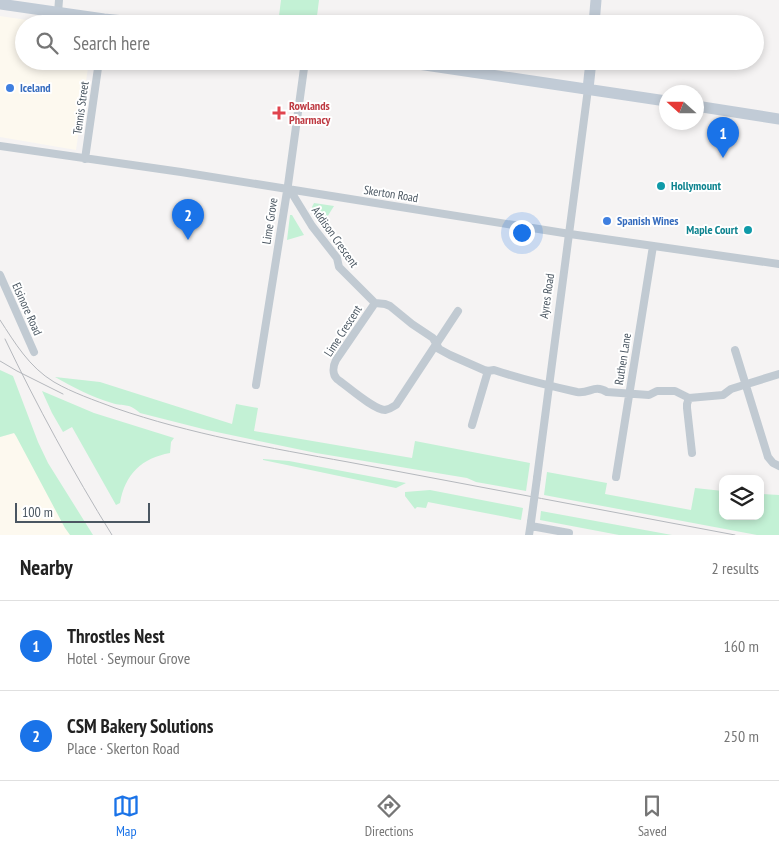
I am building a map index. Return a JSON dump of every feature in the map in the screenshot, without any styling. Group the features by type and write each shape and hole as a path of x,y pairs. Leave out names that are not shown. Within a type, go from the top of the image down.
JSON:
{"main road":[{"path":"595,15 596,0"},
{"path":"0,4 70,15"},
{"path":"459,70 659,100"},
{"name":"Ayres Road","path":"588,89 590,70"},
{"path":"704,107 779,119"}],"street":[{"path":"58,13 59,0"},
{"name":"Tennis Street","path":"85,159 97,70"},
{"name":"Lime Grove","path":"256,385 288,190 304,70"},
{"name":"Ayres Road","path":"529,535 588,89"},
{"name":"Skerton Road","path":"0,146 570,234 779,264"},
{"name":"Addison Crescent","path":"288,190 312,226 337,258 339,267 375,304 390,306 412,324 434,338 439,349 488,371 494,370 576,392 585,392 594,388 602,389 606,392 649,395 657,391 675,391 688,398 724,395 732,389 779,374"},
{"name":"Ruthen Lane","path":"616,477 653,246"},
{"name":"Elsinore Road","path":"0,276 34,352"},
{"name":"Lime Crescent","path":"375,304 336,360 334,367 334,374 337,379 370,404 386,410 396,405 437,344"},
{"path":"437,344 458,311"},
{"path":"735,350 768,456 773,463 779,466"},
{"path":"472,425 488,371"},
{"path":"688,398 687,408 692,453"},
{"path":"531,524 569,533"}],"shaded area":[{"path":"0,16 15,18 15,70 88,70 76,150 0,137"},
{"path":"18,432 76,535 0,535 0,437"}],"green space":[{"path":"281,0 319,0 317,15 279,15"},
{"path":"314,203 334,206 322,223 312,207"},
{"path":"290,215 292,215 304,235 287,240"},
{"path":"0,370 13,376 48,463 93,535 70,535 14,433 0,437"},
{"path":"55,377 100,382 232,424 236,404 258,408 254,431 412,458 415,441 530,463 526,491 476,482 467,478 316,453 207,430 140,413 129,406 104,401 82,392"},
{"path":"42,391 94,413 174,438 171,442 170,453 151,459 136,469 126,484 120,503 116,505 72,427 63,432"},
{"path":"263,459 289,461 406,483 396,488"},
{"path":"547,472 607,483 605,494 691,510 695,488 719,491 719,520 764,520 764,494 779,495 779,535 757,535 544,495"},
{"path":"430,490 523,508 521,520 428,502 426,508 417,507 415,509 405,496 405,492"},
{"path":"541,511 672,535 619,535 540,520"}],"tram line":[{"path":"0,320 17,346 45,376 69,390 143,417 201,433 260,446 735,535"},
{"path":"5,339 56,439 112,535"},
{"path":"0,361 63,394"}],"place":[{"name":"Iceland","path":"10,88"},
{"name":"Rowlands Pharmacy","path":"279,113"},
{"name":"Throstles Nest","path":"723,158"},
{"name":"Hollymount","path":"661,186"},
{"name":"Spanish Wines","path":"607,221"},
{"name":"Maple Court","path":"748,230"},
{"name":"CSM Bakery Solutions","path":"188,240"}]}
